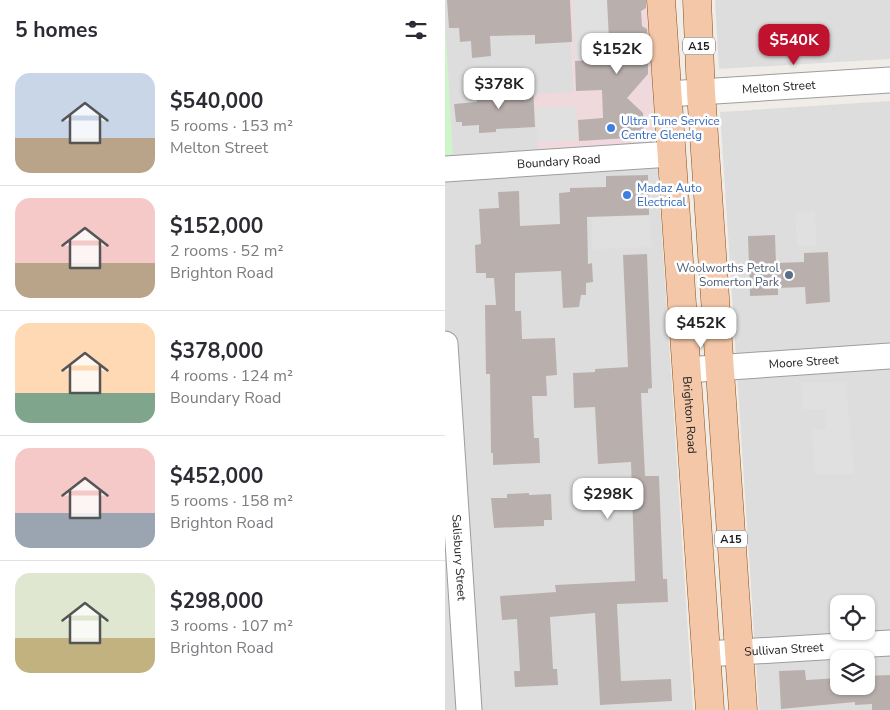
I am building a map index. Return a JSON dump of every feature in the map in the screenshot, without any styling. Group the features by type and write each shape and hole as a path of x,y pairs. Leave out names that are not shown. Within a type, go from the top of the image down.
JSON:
{"main road":[{"name":"Brighton Road","path":"661,0 710,710"},
{"name":"A15","path":"697,0 701,92 743,710"}],"street":[{"name":"Melton Street","path":"667,94 890,80"},
{"name":"Boundary Road","path":"445,169 671,154"},
{"name":"Salisbury Street","path":"445,344 453,567 469,710"},
{"name":"Moore Street","path":"686,370 890,356"},
{"name":"Sullivan Street","path":"706,654 890,643"}],"shaded area":[{"path":"445,0 569,0 574,92 656,143 693,710 445,710"},
{"path":"569,0 647,0 656,143 538,149 534,94 574,92"},
{"path":"573,0 607,0 609,59 575,60"},
{"path":"715,0 890,0 890,59 719,69"},
{"path":"890,101 890,710 759,710 720,112"},
{"path":"576,106 578,140 538,142 536,108"},
{"path":"815,211 817,246 797,246 795,212"},
{"path":"649,215 652,247 592,249 592,218"},
{"path":"846,382 854,474 815,475 812,430 826,429 825,409 803,409 801,383"}],"green space":[{"path":"445,21 453,154 445,155"}],"building":[{"path":"447,0 570,0 572,42 535,44 535,35 490,36 491,56 472,58 471,41 460,42 459,28 449,28"},
{"path":"607,0 646,0 646,8 641,11 642,26 647,29 648,47 636,56 648,64 648,74 627,98 643,113 645,137 579,141 578,120 603,118 602,90 576,91 575,61 610,59"},
{"path":"533,87 535,127 496,129 496,132 479,133 479,125 462,126 462,122 456,122 454,104 477,102 476,93"},
{"path":"648,175 649,215 587,217 588,264 592,263 593,282 586,283 586,295 581,295 579,307 563,308 561,271 515,273 515,311 521,311 522,339 555,338 557,375 546,376 547,396 532,396 534,438 539,438 540,463 493,465 493,453 491,453 490,374 486,374 485,305 496,305 494,278 486,278 486,273 476,273 475,245 481,244 479,209 499,208 498,192 519,191 520,226 560,224 559,193 570,192 570,188 606,187 606,176"},
{"name":"Woolworths Petrol Somerton Park","path":"775,235 776,263 804,262 804,253 828,252 830,302 806,304 805,287 778,288 778,295 750,296 748,236"},
{"path":"647,254 652,388 648,389 648,393 641,393 645,476 659,476 663,579 667,579 668,602 617,604 621,681 671,679 672,701 600,705 595,613 550,617 553,669 557,669 558,685 515,687 514,671 520,671 517,619 502,620 500,596 556,592 555,585 635,581 631,462 598,464 595,407 574,408 573,373 595,372 595,369 628,367 623,255"},
{"path":"529,493 529,495 551,494 552,520 544,520 544,526 494,528 491,498 507,498 507,494"},
{"path":"805,670 806,680 830,679 830,695 875,695 875,676 890,675 890,710 872,710 872,704 855,705 855,702 781,709 779,671"}],"place":[{"name":"Ultra Tune Service Centre Glenelg","path":"611,128"},
{"name":"Madaz Auto Electrical","path":"627,195"},
{"name":"Woolworths Petrol Somerton Park","path":"789,275"}]}
